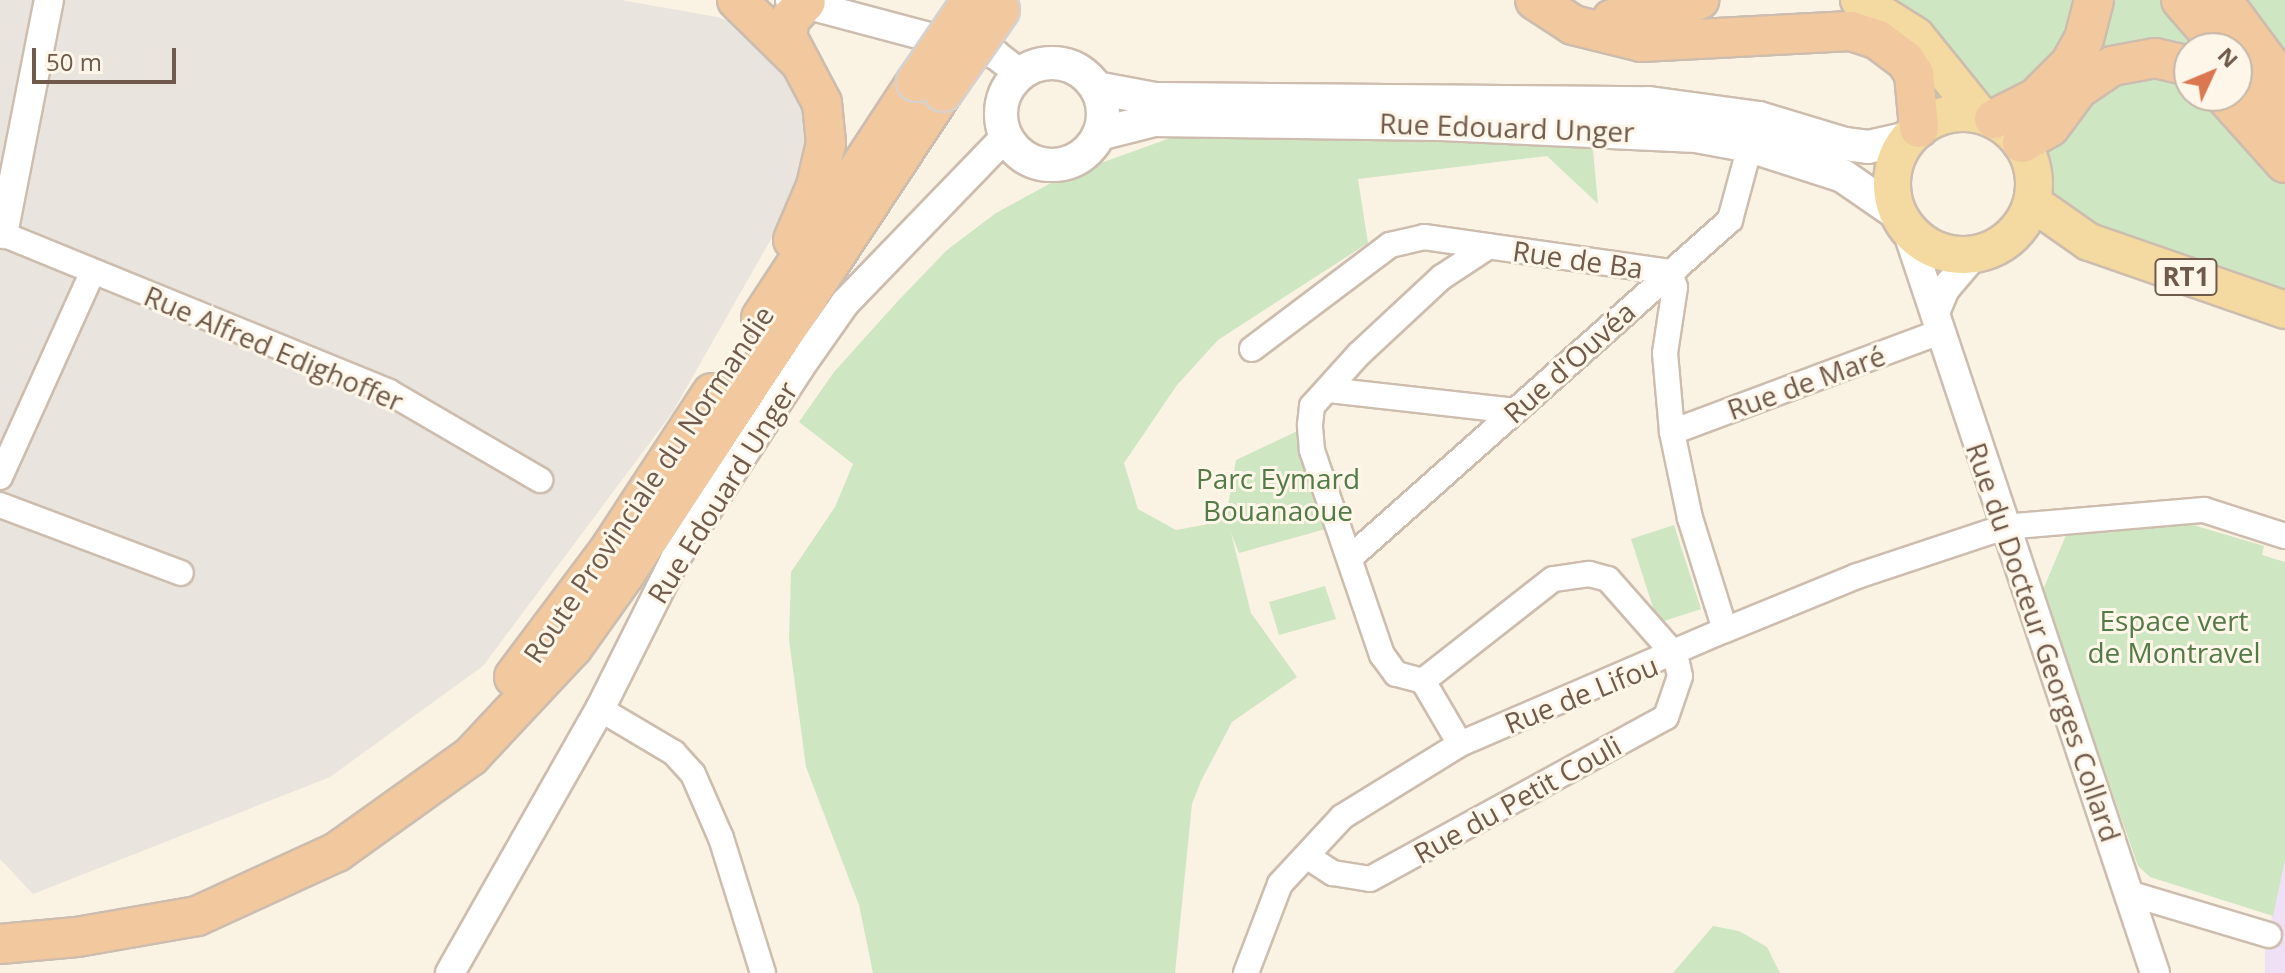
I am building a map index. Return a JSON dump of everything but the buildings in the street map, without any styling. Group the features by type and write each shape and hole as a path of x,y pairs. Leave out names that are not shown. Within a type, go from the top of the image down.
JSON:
{"highway":[{"path":"737,0 802,63"},
{"path":"1535,0 1573,25 1641,42 1851,31 1878,40 1905,60 1914,74 1913,133"},
{"path":"1566,0 1598,16 1623,20 1650,19 1699,0"},
{"path":"1617,0 1648,0"},
{"path":"1998,126 2036,98 2070,64 2084,39 2094,0"},
{"path":"2181,0 2230,29"},
{"path":"2195,0 2230,29 2278,100"},
{"path":"751,333 816,186 826,143 822,103 787,37 798,1"},
{"name":"Route Provinciale du Normandie","path":"0,923 77,917 148,902 253,870 332,829 400,785 477,718 531,658 751,333 929,87 994,3"},
{"path":"1998,126 2050,127 2078,89 2112,66 2155,58 2173,62"},
{"path":"2253,77 2278,100"},
{"name":"Route Provinciale du Normandie","path":"0,944 77,937 212,910 337,852 381,824 460,765 515,714 625,574 929,87"},
{"path":"2239,112 2285,163"}],"main road":[{"path":"1859,0 1916,36 1998,126 2034,176 2033,203 2010,239 1974,255 1936,250 1902,220 1892,173 1913,133 1958,112 1998,126"},
{"path":"1057,62 1079,70 1096,88 1103,112 1099,134 1078,158 1054,164 1029,160 1006,136 1002,102 1020,74 1057,62"},
{"name":"Rue Edouard Unger","path":"1096,88 1155,99 1649,103 1759,118 1845,144 1868,147 1913,133"},
{"name":"Rue Edouard Unger","path":"1099,134 1154,120 1442,124 1642,131 1750,146 1843,176 1902,220"},
{"name":"RT1","path":"2033,203 2089,242 2285,310"},
{"name":"RT1","path":"2010,239 2089,242"}],"street":[{"path":"1,233 49,0"},
{"path":"798,1 996,55 1020,74"},
{"name":"Rue Edouard Unger","path":"450,973 600,709 675,559 809,354 864,282 1006,136"},
{"name":"Rue d'Ouvéa","path":"1351,557 1730,220 1750,146"},
{"name":"Rue du Docteur Georges Collard","path":"1902,220 2155,973"},
{"name":"Rue Alfred Edighoffer","path":"1,233 92,273 389,392 540,480"},
{"name":"Rue de Ba","path":"1252,349 1390,245 1424,237 1670,272 1675,287 1665,353 1672,432 1690,518 1725,630"},
{"path":"1460,744 1423,681 1396,674 1382,655 1312,450 1312,406 1442,277 1489,246"},
{"path":"1938,321 1945,289 1974,255"},
{"path":"0,477 92,273"},
{"name":"Rue de Maré","path":"1672,432 1938,321"},
{"path":"1328,390 1515,411"},
{"path":"0,505 181,573"},
{"name":"Rue de Lifou","path":"1246,973 1280,884 1342,817 1460,744 1675,655 1725,630 1857,576 2004,527 2204,510 2285,536"},
{"path":"1423,681 1553,579 1565,575 1608,579 1675,655"},
{"name":"Rue du Petit Couli","path":"1308,857 1333,873 1370,879 1477,824 1666,717 1680,676 1675,655"},
{"path":"600,709 682,761 700,787 721,838 763,973"},
{"path":"2128,893 2269,935"}],"shaded area":[{"path":"0,0 621,0 717,17 755,30 794,65 816,160 672,413 483,666 330,777 33,894 0,859"},
{"path":"2285,860 2285,973 2265,973 2265,947"}],"green space":[{"path":"1881,0 2285,0 2285,317 2058,244 2042,146"},
{"name":"Parc Eymard Bouanaoue","path":"1187,132 1398,139 1501,133 1592,140 1598,204 1547,156 1358,179 1368,243 1218,340 1177,385 1124,463 1138,509 1176,530 1204,525 1226,517 1236,460 1310,425 1340,525 1239,553 1231,533 1251,613 1297,677 1232,722 1201,781 1192,804 1175,973 873,973 859,905 806,767 789,640 791,572 835,507 853,464 799,422 834,372 897,302 947,250 996,213 1062,177"},
{"name":"Espace vert de Montravel","path":"2190,524 2264,546 2262,555 2285,562 2285,860 2273,916 2150,877 2138,866 2042,592 2069,528"},
{"path":"1674,525 1701,609 1658,623 1631,539"},
{"path":"1325,586 1336,619 1279,635 1269,602"},
{"path":"1713,926 1739,931 1767,947 1780,973 1673,973"}]}
